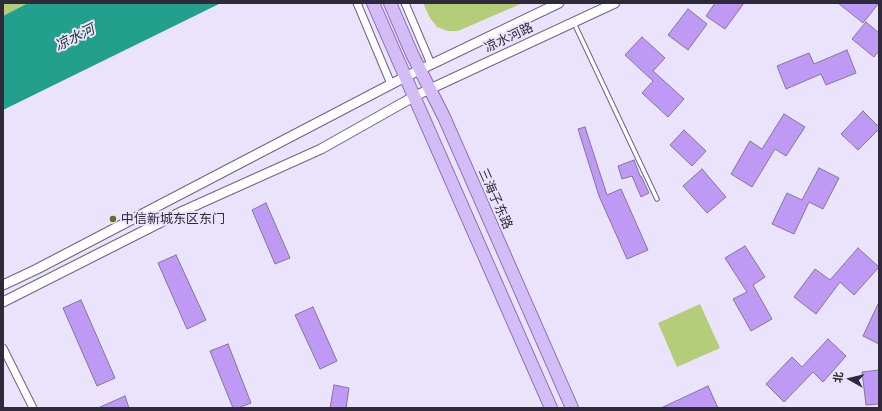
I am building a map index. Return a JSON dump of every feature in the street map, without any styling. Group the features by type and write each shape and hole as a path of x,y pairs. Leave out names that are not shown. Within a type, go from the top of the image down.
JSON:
{"main road":[{"path":"373,3 551,408"},
{"name":"三海子东路","path":"390,3 420,70 444,117 572,408"}],"street":[{"path":"357,3 391,84"},
{"path":"405,3 431,64"},
{"name":"凉水河路","path":"3,285 37,269 391,84 559,3"},
{"name":"凉水河路","path":"3,302 183,210 321,149 415,96 615,3"},
{"path":"3,348 33,408"}],"lane":[{"path":"574,22 657,200"}],"shaded area":[{"path":"3,3 28,3 3,16"},
{"path":"423,3 523,3 458,31 448,31 437,27 430,18"},
{"path":"700,304 720,348 677,367 658,323"}],"water":[{"name":"凉水河","path":"28,3 221,3 3,110 3,16"}],"building":[{"path":"715,3 744,3 725,29 706,16"},
{"path":"838,3 879,3 863,23"},
{"path":"688,9 707,24 688,50 668,35"},
{"path":"866,22 879,33 879,51 874,57 852,39"},
{"path":"642,37 665,58 653,71 684,99 668,117 642,93 653,81 625,55"},
{"path":"847,50 856,73 826,85 821,74 786,89 777,66 809,53 814,64"},
{"path":"863,111 879,127 879,129 858,150 841,134"},
{"path":"784,114 805,127 786,156 775,149 752,187 731,174 750,141 762,149"},
{"path":"585,127 607,195 621,189 648,250 627,259 599,196 578,129"},
{"path":"684,130 706,151 692,166 670,145"},
{"path":"634,160 649,193 641,197 632,176 622,179 618,166"},
{"path":"819,168 839,178 823,209 809,202 794,234 772,224 787,193 802,200"},
{"path":"702,169 726,197 707,213 683,186"},
{"path":"266,203 290,258 275,264 252,210"},
{"path":"745,246 765,277 753,285 772,319 751,331 733,299 747,292 725,258"},
{"path":"858,248 879,267 854,295 840,282 816,314 794,297 815,269 830,280"},
{"path":"176,255 206,320 187,329 158,263"},
{"path":"81,300 115,378 97,386 63,308"},
{"path":"879,302 879,344 863,336"},
{"path":"313,307 337,361 320,369 295,315"},
{"path":"828,339 846,356 823,382 813,372 784,402 766,384 792,357 802,367"},
{"path":"228,344 251,403 238,408 233,408 210,351"},
{"path":"879,370 879,404 866,405 862,372"},
{"path":"334,385 349,388 346,408 330,408"},
{"path":"708,386 718,408 661,408"},
{"path":"125,396 129,408 98,408"}],"place":[{"name":"中信新城东区东门","path":"113,219"}]}
